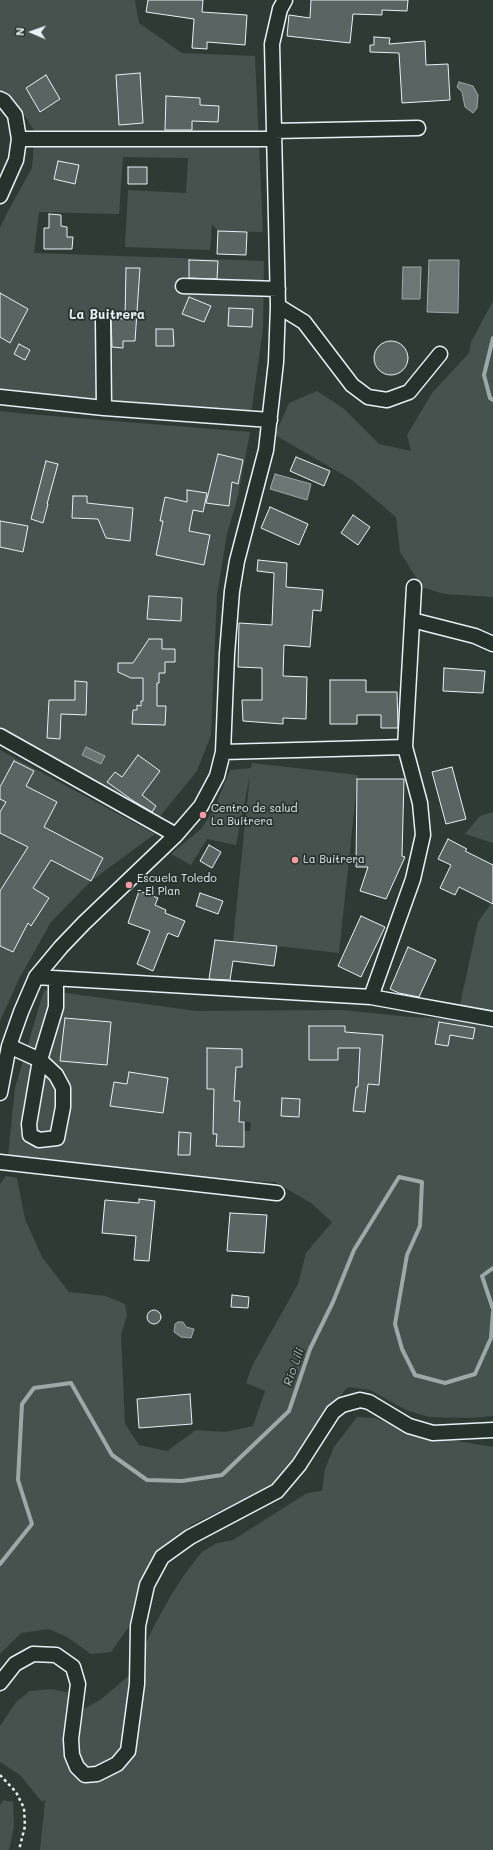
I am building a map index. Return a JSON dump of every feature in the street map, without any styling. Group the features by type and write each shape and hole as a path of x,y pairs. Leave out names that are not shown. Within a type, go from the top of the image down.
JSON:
{"street":[{"path":"0,1093 9,1046 21,1012 36,977 61,947 84,923 176,835 201,806 217,776 223,752 227,654 232,591 237,562 266,450 270,420 278,306 272,44 280,9 285,0"},
{"path":"0,99 4,101 15,115 19,139 16,160 0,196"},
{"path":"19,139 274,135 418,128"},
{"path":"183,286 278,289"},
{"path":"278,306 304,322 352,385 368,397 387,400 409,392 440,354"},
{"path":"103,319 104,408"},
{"path":"0,397 104,408 270,420"},
{"path":"371,997 413,879 423,835 420,803 405,747 414,587"},
{"path":"412,620 475,636 493,644"},
{"path":"0,736 176,835"},
{"path":"223,752 405,747"},
{"path":"36,977 371,997 493,1019"},
{"path":"9,1046 40,1060 56,1075 63,1088 63,1107 57,1138 39,1140 30,1135 29,1124 40,1060 56,1008 56,979"},
{"path":"0,1162 277,1193"},
{"path":"0,1683 16,1664 33,1654 56,1655 73,1667 78,1684 71,1739 72,1754 77,1767 85,1775 97,1774 117,1764 128,1751 137,1684 138,1626 147,1585 162,1557 190,1538 278,1491 300,1465 333,1412 342,1405 360,1400 369,1402 409,1426 433,1433 493,1430"}],"path":[{"path":"0,1775 16,1792 24,1808 25,1826 19,1850"}],"shaded area":[{"path":"0,0 135,0 139,23 182,53 255,56 263,232 218,231 212,224 210,250 125,247 128,190 186,193 188,158 123,157 119,214 39,212 34,253 264,261 263,329 251,414 26,395 0,391 0,228 32,168 35,132 14,99 0,95"},
{"path":"459,82 473,86 478,95 477,108 473,113 465,107 462,92 457,87"},
{"path":"429,260 459,260 458,313 427,312"},
{"path":"403,267 421,267 420,299 402,299"},
{"path":"493,301 493,597 444,594 422,587 400,552 396,517 352,480 275,435 289,403 317,391 343,408 379,444 411,451 407,435 432,393 469,353 471,342"},
{"path":"0,411 250,432 238,496 227,534 217,595 211,735 197,771 157,820 0,730"},
{"path":"275,474 311,484 307,500 270,489"},
{"path":"86,747 105,756 101,764 82,755"},
{"path":"0,750 155,834 91,881 51,922 19,979 0,1021"},
{"name":"La Buitrera","path":"252,763 358,775 339,953 233,941 250,775 236,845 207,839 191,865 171,854 202,828 215,807 230,770 251,768"},
{"path":"493,812 493,843 465,834 480,816"},
{"path":"491,904 493,905 493,1013 459,1009 478,922"},
{"path":"44,990 196,1011 343,1010 410,1017 453,1019 493,1027 493,1416 469,1418 429,1417 406,1410 370,1390 348,1387 328,1410 294,1467 273,1488 238,1502 191,1525 160,1555 128,1628 111,1652 91,1654 67,1637 49,1629 21,1633 0,1654 0,1184 6,1176 17,1178 25,1219 42,1257 69,1292 106,1296 125,1304 127,1315 121,1335 125,1424 139,1445 167,1451 196,1430 225,1432 253,1426 265,1391 246,1383 252,1366 298,1284 306,1253 332,1222 311,1203 275,1182 212,1179 173,1173 8,1156 15,1088","holes":["207,1048 242,1049 242,1067 226,1067 235,1090 207,1089","239,1101 239,1122 251,1122 250,1131 244,1131 244,1147 216,1146 217,1134 213,1134"]},
{"path":"178,1322 183,1322 186,1327 194,1329 191,1338 181,1337 174,1332 175,1324"},
{"path":"357,1417 375,1418 420,1435 493,1447 493,1850 40,1850 45,1800 42,1802 20,1775 0,1762 0,1726 16,1702 30,1691 52,1689 70,1693 84,1709 100,1700 131,1674 156,1622 173,1592 202,1552 217,1543 233,1540 307,1493 322,1491 325,1469 334,1447"},
{"path":"3,1800 13,1802 14,1827 9,1850 0,1850 0,1805"}],"building":[{"path":"148,0 203,0 202,12 247,15 245,45 207,42 207,49 192,48 194,19 146,12"},
{"path":"311,0 408,0 407,11 382,10 382,15 353,14 350,43 287,36 289,15 310,18"},
{"path":"374,37 390,38 389,44 425,41 426,65 448,64 450,100 402,103 399,53 370,52 370,45 374,45"},
{"path":"140,73 143,123 119,125 116,75"},
{"path":"46,75 60,99 40,112 26,88"},
{"path":"166,96 200,98 200,105 219,106 218,122 192,121 192,130 165,130"},
{"path":"58,161 79,165 75,184 54,179"},
{"path":"128,167 147,167 147,184 128,184"},
{"path":"49,214 61,215 61,226 67,227 67,237 73,237 72,249 44,249 44,228 49,228"},
{"path":"218,231 247,232 246,255 217,254"},
{"path":"189,260 218,261 217,279 189,278"},
{"path":"126,268 140,268 135,341 123,341 123,348 112,347 111,318 125,319"},
{"path":"0,293 28,309 10,343 0,337"},
{"path":"189,297 211,306 204,322 182,314"},
{"path":"229,308 253,309 252,327 228,326"},
{"path":"156,329 173,329 174,346 156,346"},
{"path":"388,341 394,341 398,342 405,348 408,358 407,365 401,372 394,375 388,375 384,374 377,368 374,361 374,355 375,351 381,344"},
{"path":"19,344 30,350 25,360 14,354"},
{"path":"218,454 243,460 238,484 232,482 229,506 206,503"},
{"path":"296,457 330,471 324,486 290,471"},
{"path":"46,461 58,464 43,523 31,519"},
{"path":"187,490 207,493 203,512 193,510 189,531 210,535 204,565 156,555 163,521 160,521 165,497 187,502"},
{"path":"73,496 87,496 87,503 133,508 130,541 106,538 98,519 72,518"},
{"path":"270,507 308,524 299,545 261,528"},
{"path":"353,515 370,527 358,545 341,533"},
{"path":"0,521 28,526 23,552 0,547"},
{"path":"258,560 287,563 286,587 323,590 321,611 313,610 310,647 284,645 283,676 307,677 306,719 283,718 283,724 243,721 242,700 262,700 262,668 238,667 239,623 272,625 274,573 257,571"},
{"path":"149,596 182,598 181,621 147,619"},
{"path":"149,639 162,639 162,649 175,649 175,662 165,662 165,673 159,673 159,683 157,683 157,706 166,706 165,725 132,724 133,710 137,710 137,705 141,706 141,701 143,701 143,678 131,678 118,672 118,663 133,663"},
{"path":"444,668 485,671 483,693 443,691"},
{"path":"330,680 366,680 366,692 397,692 398,728 381,728 381,715 357,715 357,724 330,724"},
{"path":"75,681 87,682 86,715 61,714 60,739 47,738 49,700 75,700"},
{"path":"138,755 160,771 142,795 156,806 152,812 107,782 115,772 122,777"},
{"path":"14,761 34,771 26,786 57,802 44,827 103,858 91,881 51,860 33,888 49,898 31,926 28,923 13,952 0,946 0,891 28,847 0,833 0,812 6,802 0,799 0,787"},
{"path":"452,767 466,819 446,824 432,772"},
{"path":"357,779 404,779 402,856 405,857 386,899 360,891 368,867 356,867"},
{"path":"448,839 467,849 465,851 493,865 493,904 459,887 455,895 440,888 451,865 438,859"},
{"path":"209,845 221,852 212,868 200,861"},
{"path":"139,891 158,898 155,905 166,910 165,913 185,921 178,937 168,933 153,971 137,964 150,931 128,923"},
{"path":"200,893 223,901 218,914 196,906"},
{"path":"361,916 385,927 361,977 338,966"},
{"path":"215,940 277,946 274,966 233,961 230,980 209,979"},
{"path":"408,947 436,960 419,997 399,993 390,989"},
{"path":"65,1018 111,1022 107,1065 60,1061"},
{"path":"439,1022 475,1028 473,1039 450,1035 448,1046 435,1044"},
{"path":"309,1026 345,1026 345,1032 383,1035 379,1085 368,1084 365,1112 353,1111 356,1087 358,1087 360,1048 338,1048 338,1060 309,1060"},
{"path":"207,1048 242,1049 242,1067 236,1067 234,1101 240,1101 239,1122 244,1122 244,1147 216,1146 217,1134 213,1134 214,1089 207,1089"},
{"path":"129,1072 168,1078 163,1113 110,1106 114,1082 127,1084"},
{"path":"282,1098 300,1099 299,1117 281,1116"},
{"path":"179,1132 191,1133 190,1155 178,1155"},
{"path":"139,1199 155,1201 149,1261 134,1260 136,1236 102,1233 105,1200 139,1203"},
{"path":"230,1213 267,1215 264,1253 227,1251"},
{"path":"232,1295 249,1297 248,1308 231,1307"},
{"path":"151,1310 157,1310 161,1314 161,1320 157,1324 151,1324 147,1320 147,1314"},
{"path":"190,1394 192,1424 139,1428 137,1399"}],"waterway":[{"name":"Río Lili","path":"493,338 484,375 490,398 493,400"},
{"name":"Río Lili","path":"0,1564 32,1524 18,1480 22,1404 34,1388 71,1383 112,1455 147,1480 182,1481 222,1475 289,1411 310,1349 333,1302 354,1250 399,1177 422,1182 420,1226 407,1255 395,1324 402,1349 415,1375 445,1383 475,1374 491,1338 493,1312"},
{"name":"Río Lili","path":"493,1268 482,1276 493,1309"}],"place":[{"name":"Centro de salud La Buitrera","path":"203,815"},
{"name":"La Buitrera","path":"295,860"},
{"name":"Escuela Toledo - El Plan","path":"129,885"}],"district":[{"name":"La Buitrera","path":"107,315"}]}
